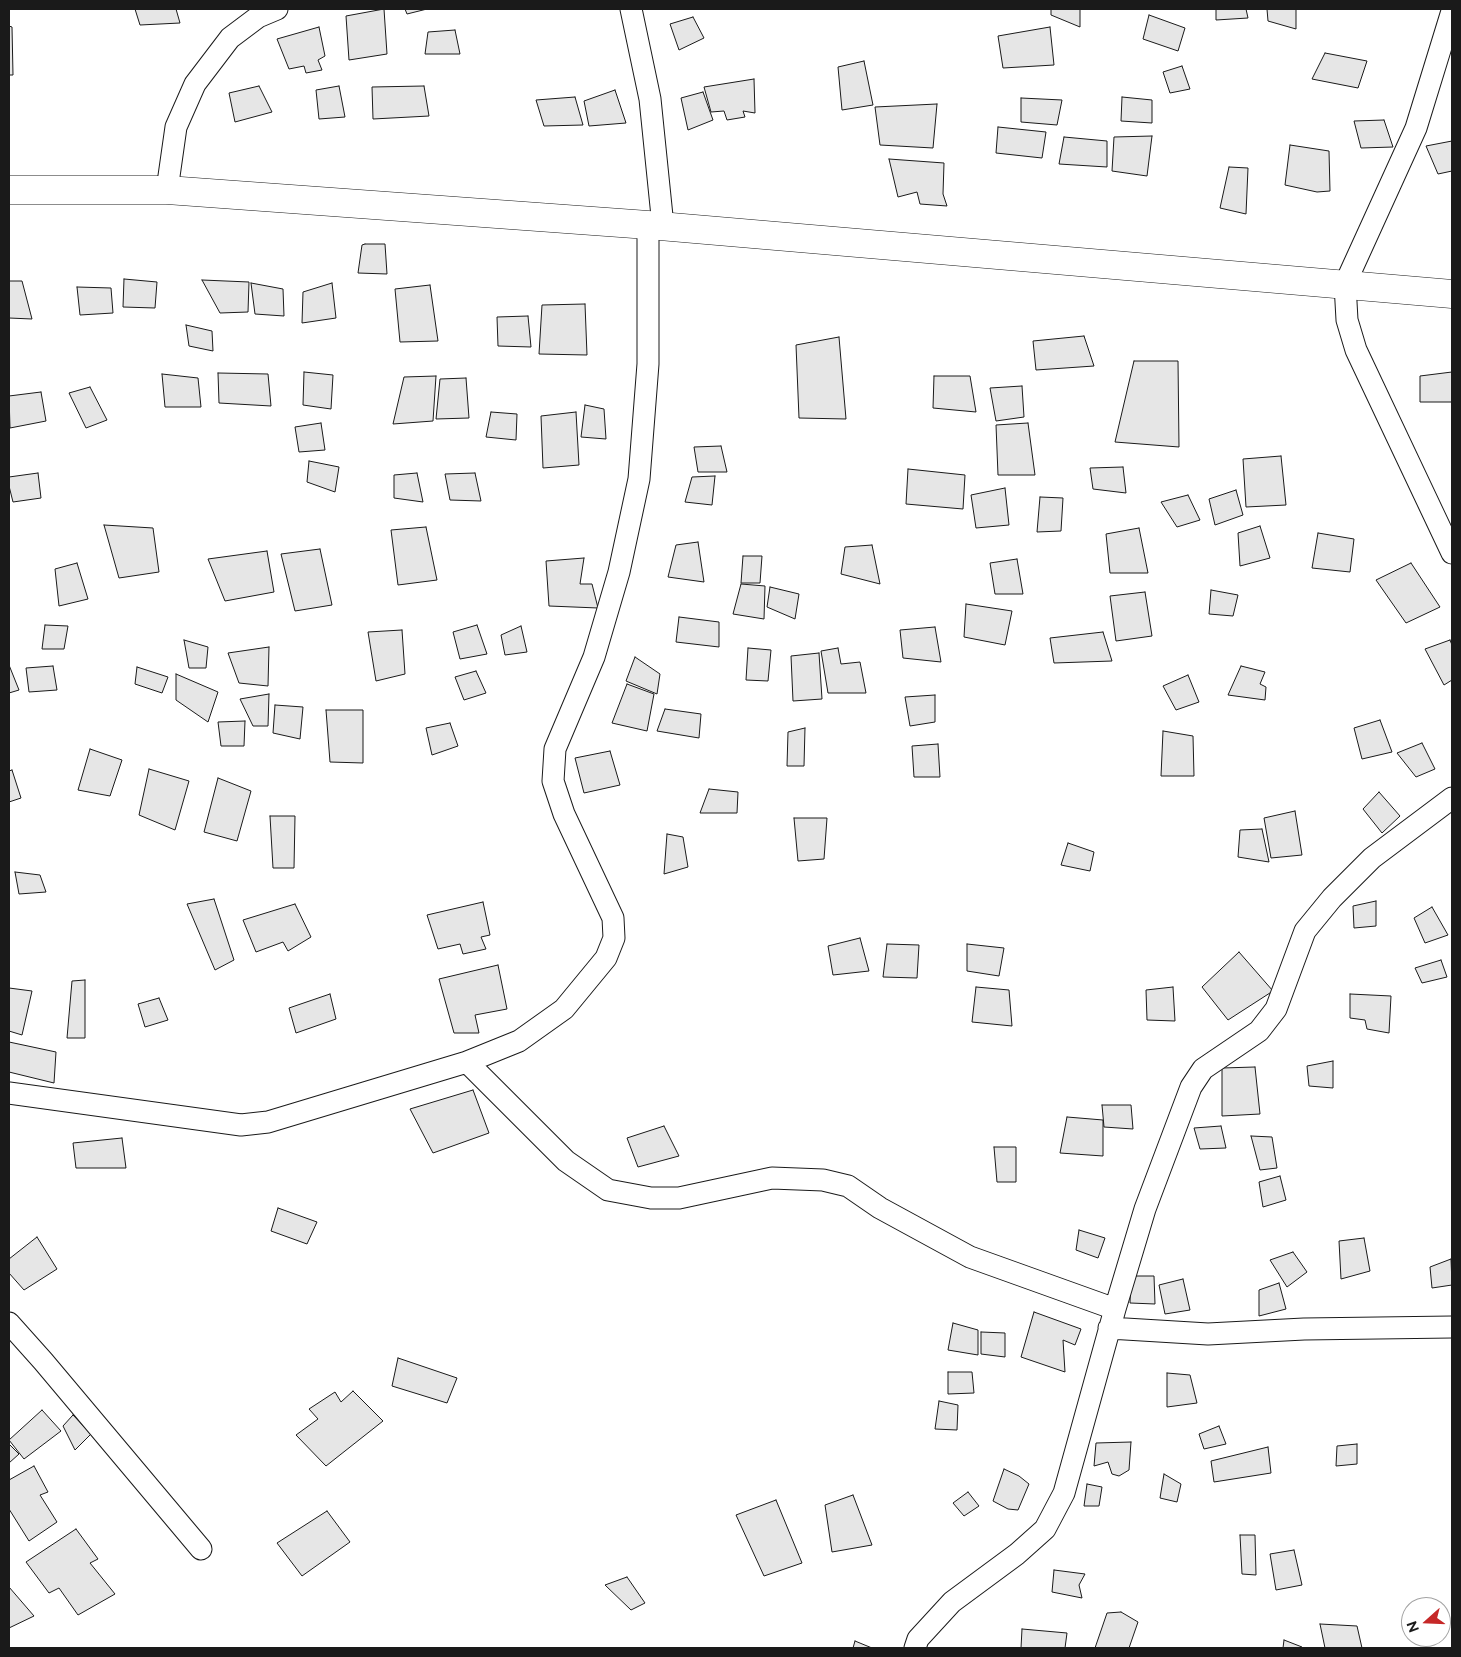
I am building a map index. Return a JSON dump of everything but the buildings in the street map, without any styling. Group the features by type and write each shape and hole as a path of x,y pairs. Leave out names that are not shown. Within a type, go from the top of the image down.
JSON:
{"main road":[{"path":"9,190 168,190 656,226 1452,294"}],"street":[{"path":"168,190 176,127 195,84 230,38 258,17 278,9"},
{"path":"9,1093 241,1125 268,1122 467,1062 519,1040 564,1009 606,958 614,938 613,918 564,814 554,781 556,749 594,657 619,572 639,479 656,226 650,99 631,9"},
{"path":"1452,11 1416,128 1345,284 1347,320 1356,350 1452,553"},
{"path":"914,1648 918,1639 952,1602 1017,1554 1046,1529 1064,1493 1112,1318 1145,1209 1191,1088 1203,1069 1259,1031 1276,1009 1305,931 1332,898 1372,858 1452,798"},
{"path":"467,1062 566,1161 608,1190 650,1198 679,1198 772,1178 823,1180 848,1186 880,1208 970,1257 1112,1318 1208,1334 1304,1329 1452,1327"},
{"path":"9,1323 201,1549"}]}
